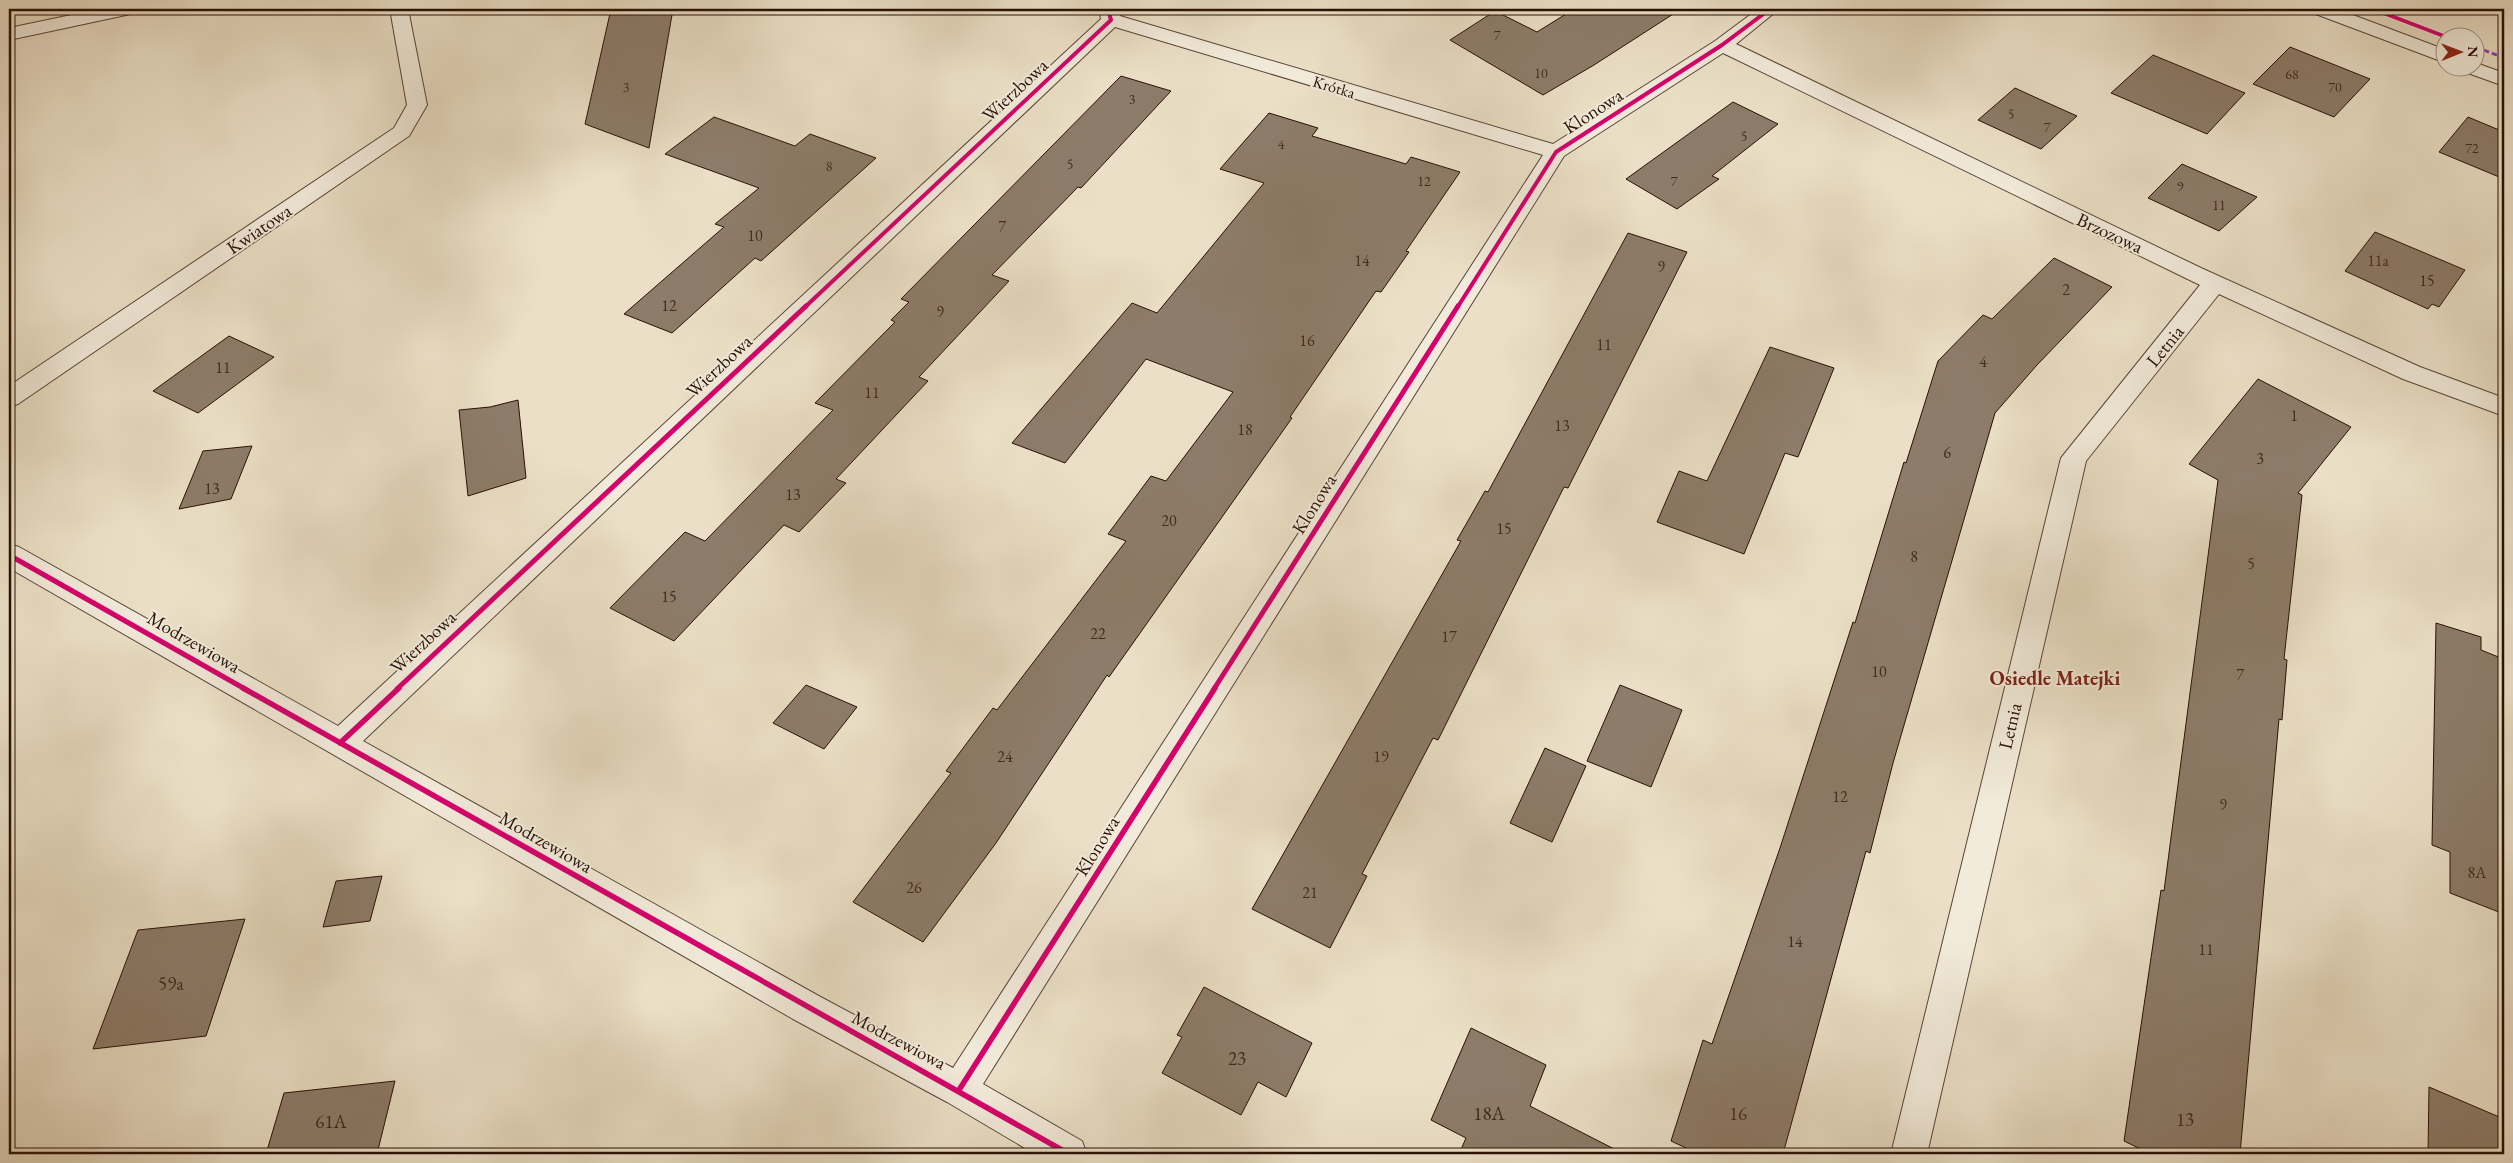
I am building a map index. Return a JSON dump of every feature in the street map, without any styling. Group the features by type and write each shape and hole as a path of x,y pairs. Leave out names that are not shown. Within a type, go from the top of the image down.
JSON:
{"street":[{"path":"9,34 126,9"},
{"name":"Kwiatowa","path":"9,398 402,132 417,105 399,9"},
{"name":"Klonowa","path":"959,1090 1556,152 1722,45 1770,9"},
{"path":"2320,9 2436,53"},
{"name":"Krótka","path":"1110,15 1556,152"},
{"name":"Wierzbowa","path":"340,743 1110,15"},
{"name":"Brzozowa","path":"1722,45 1942,153 2215,283 2461,394 2504,407"},
{"path":"2486,73 2504,80"},
{"name":"Letnia","path":"1909,1154 2074,458 2215,283"},
{"name":"Modrzewiowa","path":"9,555 805,1007 959,1090 1069,1154"}],"building":[{"path":"611,9 673,9 649,148 585,124"},
{"path":"1574,9 1681,9 1594,65 1543,95 1450,40 1495,11 1537,32"},
{"path":"2290,47 2370,79 2334,117 2253,84"},
{"path":"2153,55 2245,93 2207,134 2111,93"},
{"path":"1121,76 1171,91 1081,188 1078,187 992,275 1009,281 919,377 928,381 836,479 846,483 799,532 784,525 674,641 610,608 685,532 705,541 833,410 815,403 895,322 891,320 909,302 901,299"},
{"path":"2015,88 2077,116 2041,149 1978,120"},
{"path":"1733,102 1778,124 1712,176 1719,179 1677,209 1626,179"},
{"path":"1269,113 1318,128 1312,136 1406,164 1411,157 1460,172 1406,251 1409,252 1381,292 1376,291 1290,417 1292,418 1109,677 1107,675 996,843 923,942 853,902 951,773 946,771 993,708 997,710 1126,541 1108,534 1151,476 1166,481 1233,392 1146,359 1065,463 1012,443 1132,303 1157,313 1264,183 1220,169"},
{"path":"714,117 795,146 810,134 876,158 761,261 755,258 672,333 624,314 724,227 715,224 759,188 665,154"},
{"path":"2468,117 2504,132 2504,179 2439,152"},
{"path":"2182,164 2257,197 2219,231 2148,198"},
{"path":"2375,232 2465,270 2439,307 2432,304 2428,309 2345,271"},
{"path":"1628,233 1687,252 1568,488 1564,487 1438,740 1433,738 1362,874 1367,876 1330,948 1252,909 1461,541 1457,540 1485,491 1488,492"},
{"path":"2054,258 2112,287 2037,365 1995,413 1893,763 1870,853 1866,851 1783,1154 1699,1154 1671,1141 1703,1040 1712,1044 1780,848 1853,622 1855,623 1904,462 1906,463 1938,361 1983,315 1992,319"},
{"path":"229,336 274,357 198,413 153,391"},
{"path":"1770,347 1834,368 1798,457 1785,453 1744,554 1657,522 1679,471 1707,481"},
{"path":"2258,379 2351,427 2298,493 2302,495 2284,659 2287,660 2282,720 2279,719 2240,1154 2151,1154 2124,1141 2161,890 2164,891 2218,480 2189,464"},
{"path":"518,400 526,478 468,496 459,410 490,407"},
{"path":"252,446 231,499 179,509 203,451"},
{"path":"2436,623 2481,637 2481,650 2501,658 2501,781 2504,782 2504,914 2450,893 2450,852 2432,845"},
{"path":"806,685 857,707 824,749 773,723"},
{"path":"1620,685 1682,710 1651,787 1587,761"},
{"path":"1545,748 1586,766 1552,842 1510,823"},
{"path":"382,876 370,921 323,927 336,881"},
{"path":"245,919 206,1036 93,1049 138,930"},
{"path":"1204,987 1312,1043 1286,1097 1258,1082 1241,1115 1162,1073 1182,1037 1177,1035"},
{"path":"1471,1028 1546,1065 1530,1106 1624,1154 1459,1154 1466,1138 1431,1120"},
{"path":"395,1081 377,1154 266,1154 284,1093"},
{"path":"2429,1087 2504,1119 2504,1154 2428,1154"}],"marked path":[{"path":"2486,51 2504,58"}],"cycle path":[{"path":"340,743 1111,20 1108,9"},
{"path":"959,1090 1556,152 1722,45 1770,9"},
{"path":"2373,9 2436,33"},
{"path":"9,555 805,1007 959,1090 1069,1154"}],"district":[{"name":"Osiedle Matejki","path":"2055,678"}]}
